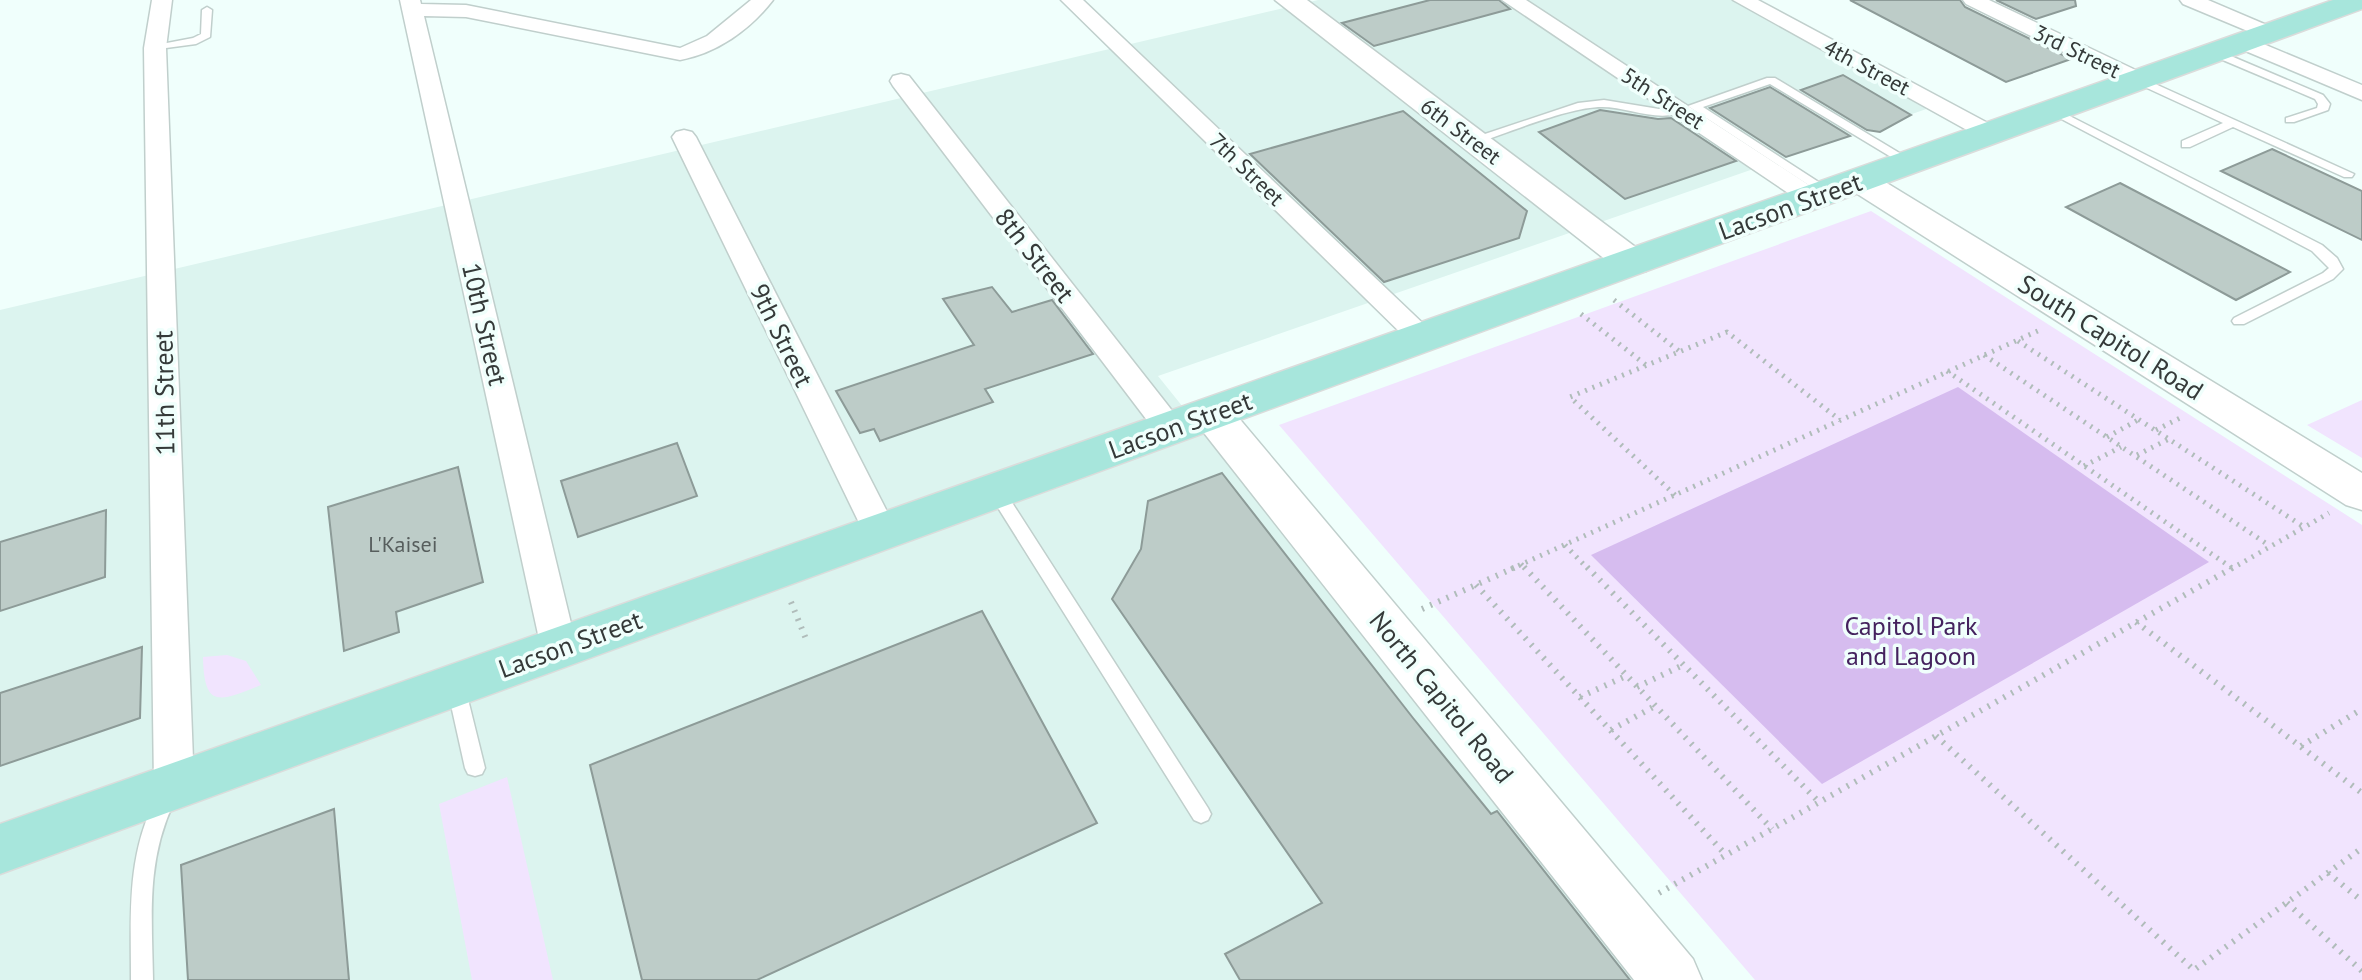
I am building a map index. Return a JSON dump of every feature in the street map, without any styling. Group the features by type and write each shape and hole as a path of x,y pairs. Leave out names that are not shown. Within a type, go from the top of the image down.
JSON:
{"main road":[{"name":"Lacson Street","path":"0,849 2360,0"}],"street":[{"name":"11th Street","path":"162,0 155,48 174,786"},
{"path":"411,5 466,11 680,54 710,45 763,0"},
{"name":"7th Street","path":"1071,0 1422,338"},
{"name":"6th Street","path":"1289,0 1633,263"},
{"name":"5th Street","path":"1512,0 1681,109 1833,191"},
{"name":"4th Street","path":"1743,0 1991,134"},
{"name":"3rd Street","path":"1973,0 2138,80"},
{"path":"2190,0 2362,93"},
{"name":"10th Street","path":"411,5 559,648"},
{"name":"8th Street","path":"901,81 1191,421"},
{"name":"9th Street","path":"684,137 881,533"},
{"name":"South Capitol Road","path":"1833,191 2074,315 2362,494"},
{"name":"North Capitol Road","path":"1191,421 1385,626 1672,980"}],"lane":[{"path":"155,48 196,41 206,35 207,10"},
{"path":"2215,53 2319,97 2324,104 2322,110 2290,120"},
{"path":"1833,191 1694,106 1771,80 1910,163"},
{"path":"2138,80 2348,174"},
{"path":"1473,140 1582,105 1604,103 1659,112 1681,109"},
{"path":"2054,111 2317,248 2332,261 2336,269 2328,276 2239,321"},
{"path":"2186,144 2234,122"},
{"path":"996,491 1201,814"},
{"path":"456,685 475,768"},
{"path":"142,980 145,843 153,819 174,786"}],"path":[{"path":"1571,285 1679,352"},
{"path":"1571,285 1646,365"},
{"path":"1385,626 2074,315"},
{"path":"1675,495 1570,397 1727,332 1840,420"},
{"path":"2017,340 2304,527"},
{"path":"1984,355 2270,546"},
{"path":"1947,371 2232,568"},
{"path":"2107,437 2139,419"},
{"path":"2136,456 2169,439"},
{"path":"2084,466 2122,447"},
{"path":"1620,915 2362,494"},
{"path":"1565,545 1819,802"},
{"path":"1521,564 1772,829"},
{"path":"1476,585 1726,855"},
{"path":"2136,622 2362,793"},
{"path":"1637,687 1683,665"},
{"path":"1580,697 1626,676"},
{"path":"1611,730 1655,706"},
{"path":"2301,746 2362,709"},
{"path":"1936,736 2194,970 2362,848"},
{"path":"2328,873 2362,901"},
{"path":"2287,903 2362,971"}],"shaded area":[{"path":"1318,0 1751,0 1935,106 1158,376 1644,980 0,980 0,310"},
{"path":"1958,387 2209,562 1822,784 1591,555"}],"green space":[{"name":"Capitol Park and Lagoon","path":"1871,211 2362,525 2362,980 1755,980 1279,425"},
{"path":"2362,400 2362,458 2307,425"},
{"path":"227,655 246,661 261,685 224,697 211,693 204,674 203,657"},
{"path":"507,777 553,980 472,980 439,804"}],"building":[{"path":"1430,0 1499,0 1510,9 1374,46 1342,23"},
{"path":"1850,0 1960,0 1965,7 2071,59 2006,82"},
{"path":"1996,0 2075,0 2076,6 2036,19"},
{"path":"1843,75 1911,115 1880,132 1867,130 1801,90"},
{"path":"1770,87 1850,136 1786,157 1710,108"},
{"path":"1600,110 1658,119 1671,118 1736,161 1625,199 1539,132"},
{"path":"1403,111 1527,211 1519,238 1384,282 1250,154"},
{"path":"2272,149 2362,191 2362,240 2221,171"},
{"path":"2120,183 2290,272 2236,300 2066,207"},
{"path":"992,287 1012,312 1052,300 1093,354 985,389 993,402 880,441 874,429 860,433 836,391 974,345 943,299"},
{"path":"677,443 697,496 578,537 561,481"},
{"path":"458,467 483,582 396,612 399,632 344,651 328,507"},
{"path":"1222,473 1413,718 1491,814 1497,811 1630,980 1240,980 1225,954 1322,903 1112,599 1141,549 1148,501"},
{"path":"106,510 105,577 0,611 0,542"},
{"path":"982,611 1097,823 757,980 642,980 590,765"},
{"path":"142,647 140,718 0,766 0,693"},
{"path":"334,809 349,980 188,980 181,865"}]}
